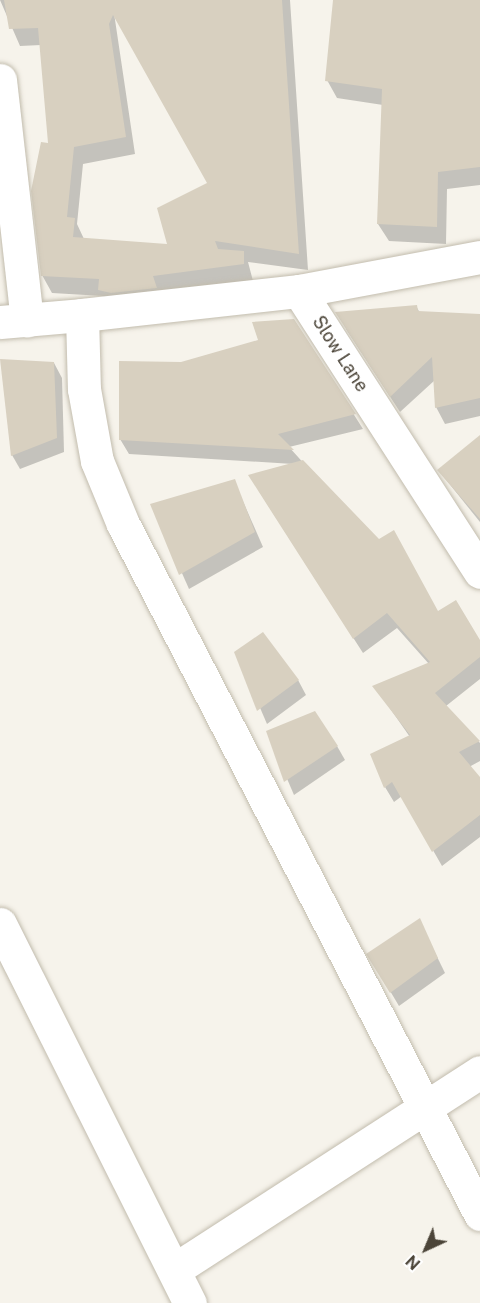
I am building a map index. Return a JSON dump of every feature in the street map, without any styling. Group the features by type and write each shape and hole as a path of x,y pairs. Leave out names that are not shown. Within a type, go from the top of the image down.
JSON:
{"street":[{"path":"0,80 14,321 299,291"},
{"name":"Slow Lane","path":"480,257 299,291 480,572"},
{"path":"82,315 84,389 108,491 480,1214"},
{"path":"0,924 190,1303"},
{"path":"174,1270 425,1111 480,1072"}],"building":[{"path":"4,0 282,0 299,254 215,241 218,249 244,251 244,264 153,276 157,288 111,293 98,290 99,279 41,276 31,191 41,142 48,143 38,28 9,29","holes":["113,15 207,183 157,208 167,244 73,237 75,218 67,217 74,147 126,137 109,24"]},
{"path":"333,0 480,0 480,167 438,172 437,227 377,224 382,89 325,81"},
{"path":"417,305 418,311 480,314 480,398 435,408 432,357 390,397 335,312"},
{"path":"294,319 356,414 278,434 294,450 119,440 119,361 181,362 258,340 252,322"},
{"path":"0,359 54,362 57,438 11,456"},
{"path":"480,435 480,519 437,470"},
{"path":"303,460 379,539 394,530 438,611 456,600 480,640 480,657 435,693 480,741 459,752 480,777 480,815 432,852 392,782 384,788 370,754 410,735 372,686 430,662 387,613 353,639 248,475"},
{"path":"235,479 255,532 179,575 150,504"},
{"path":"263,632 299,680 257,711 234,652"},
{"path":"315,711 338,746 284,782 266,731"},
{"path":"420,918 438,958 390,993 366,954"}]}
